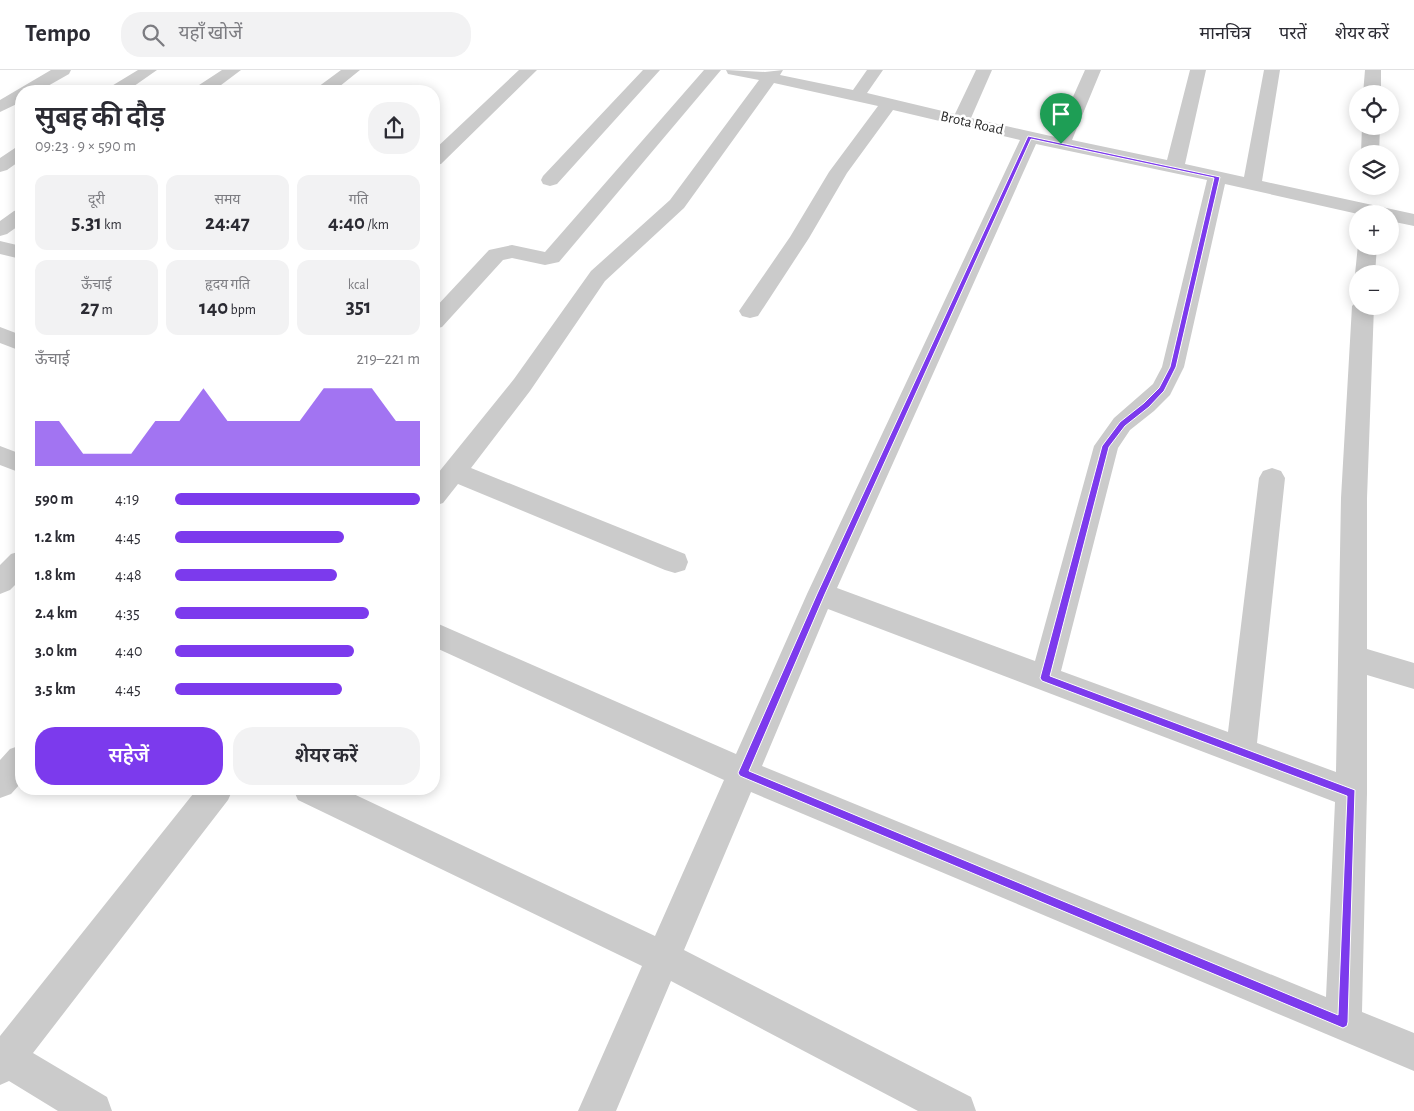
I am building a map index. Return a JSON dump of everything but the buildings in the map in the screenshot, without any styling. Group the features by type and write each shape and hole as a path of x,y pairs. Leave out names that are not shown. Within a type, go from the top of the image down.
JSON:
{"street":[{"path":"37,85 63,70"},
{"path":"125,85 148,70"},
{"path":"211,85 233,70"},
{"path":"332,85 352,70"},
{"path":"440,154 528,70"},
{"path":"550,180 652,70"},
{"path":"440,316 496,255 505,251 518,252 538,258 547,259 552,257 713,70"},
{"name":"Brota Road","path":"734,70 773,74 888,104 1061,144 1252,185 1357,205"},
{"path":"858,96 875,70"},
{"path":"961,120 984,70"},
{"path":"1061,144 1083,97 1093,70"},
{"path":"1175,167 1198,70"},
{"path":"1252,185 1272,70"},
{"path":"1372,70 1372,85"},
{"path":"440,488 522,384 598,276 677,204 773,74"},
{"path":"0,108 15,99"},
{"path":"750,311 799,238 838,172 888,104"},
{"path":"597,1111 821,594 1030,137"},
{"path":"0,166 15,156"},
{"path":"1045,678 1106,446 1122,424 1146,405 1162,389 1173,367 1217,177"},
{"path":"1399,217 1414,220"},
{"path":"0,230 15,220"},
{"path":"0,247 15,252"},
{"path":"1343,1022 1352,793 1354,498 1364,315"},
{"path":"0,335 15,341"},
{"path":"0,455 15,461"},
{"path":"453,471 675,562"},
{"path":"1241,752 1272,478"},
{"path":"0,582 15,568"},
{"path":"821,594 1352,793"},
{"path":"440,637 743,773 1414,1052"},
{"path":"1353,658 1414,676"},
{"path":"0,783 15,767"},
{"path":"93,1111 4,1062 212,795"},
{"path":"322,795 663,958 957,1111"}],"route":[{"path":"1030,137 1061,144 1217,177 1173,367 1162,389 1146,405 1122,424 1106,446 1045,678 1352,793 1343,1022 743,773 821,594 1030,137"}]}
